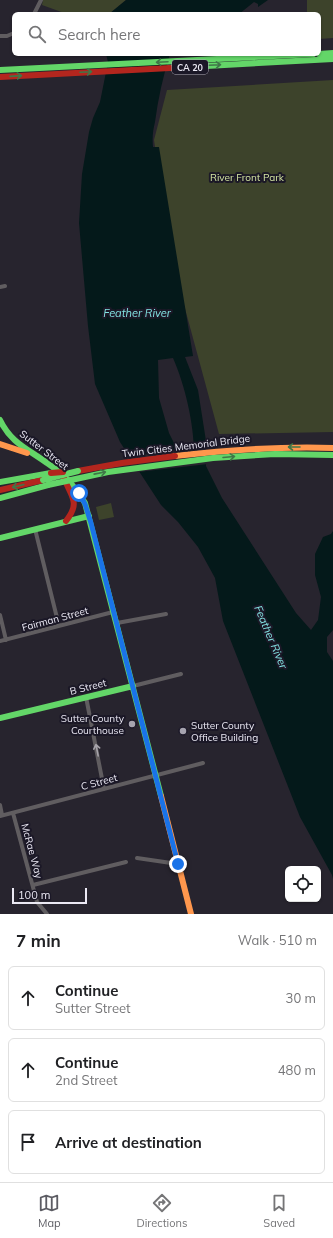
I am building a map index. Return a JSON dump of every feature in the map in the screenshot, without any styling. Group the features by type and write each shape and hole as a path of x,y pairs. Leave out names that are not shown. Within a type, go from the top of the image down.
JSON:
{"main road":[{"path":"321,54 333,53"},
{"name":"CA 20","path":"0,77 47,71 282,56"},
{"name":"CA 20","path":"0,70 36,68 47,71 333,59"},
{"path":"0,64 36,68"},
{"name":"Sutter Street","path":"0,420 4,431 20,447 35,455 64,476 81,495 89,516 191,914"},
{"path":"0,437 4,431"},
{"path":"0,444 35,455"},
{"name":"Twin Cities Memorial Bridge","path":"0,490 111,464 233,449 290,447 333,448"},
{"name":"Twin Cities Memorial Bridge","path":"31,490 108,472 213,458 274,454 333,455"},
{"path":"0,482 51,473 78,471"},
{"path":"64,476 67,488 74,497 75,504 73,513 66,521"},
{"path":"0,498 31,490"},
{"path":"0,502 23,496 31,490"},
{"path":"0,538 89,516"},
{"name":"B Street","path":"0,718 133,686"}],"street":[{"path":"35,12 41,0"},
{"path":"0,36 7,36 12,34"},
{"path":"35,529 60,626"},
{"name":"Fairman Street","path":"0,641 113,612"},
{"path":"117,623 166,614"},
{"path":"0,615 6,640"},
{"name":"B Street","path":"133,686 181,674"},
{"path":"86,697 104,788"},
{"name":"C Street","path":"1,816 203,763"},
{"path":"0,805 1,816"},
{"name":"McRae Way","path":"13,813 37,902 47,914"},
{"path":"137,858 178,864"},
{"path":"33,885 126,862"}],"green space":[{"path":"43,0 126,0 111,12 61,12 42,5"},
{"path":"307,0 333,0 333,38 321,39 321,12 307,12"},
{"name":"River Front Park","path":"333,80 333,432 219,434 171,257 154,140 167,90"},
{"path":"111,503 114,517 99,520 96,507"}],"water":[{"path":"126,0 268,0 258,7 258,4 254,2 242,12 111,12"},
{"name":"Feather River","path":"106,56 169,56 158,105 153,134 153,147 159,147 193,356 185,357 198,390 206,441 206,466 222,498 296,613 311,630 318,620 321,597 315,575 315,554 323,537 331,534 333,531 333,630 327,637 327,652 333,661 333,879 300,817 223,621 215,578 198,547 178,522 161,505 120,442 95,384 88,326 79,223 82,174 89,132 100,102 108,62","holes":["173,358 188,405 194,442 194,453 186,456 177,449 169,433 159,398 158,360"]}],"pier":[{"path":"208,446 208,464 138,472 127,457 168,451 172,448 173,450 181,449 187,455 192,452 192,448"}],"traffic: fast":[{"path":"321,54 333,53"},
{"path":"0,70 274,56"},
{"path":"170,68 333,59"},
{"path":"0,420 4,428 15,440 64,476 78,491 85,503 161,796"},
{"path":"48,485 108,472 213,458 275,454 333,455"},
{"path":"43,480 78,471"},
{"path":"0,482 51,473"},
{"path":"0,498 48,485"},
{"path":"0,538 89,516"},
{"path":"0,718 133,686"}],"traffic: slow":[{"path":"0,444 27,453"},
{"path":"175,456 254,449 333,448"},
{"path":"161,796 191,914"}],"traffic: jam":[{"path":"0,77 170,68"},
{"path":"78,471 175,456"},
{"path":"51,473 63,472"},
{"path":"64,478 72,495 74,504 71,514 66,521"},
{"path":"0,490 43,480"}],"place":[{"name":"Sutter County Courthouse","path":"132,724"},
{"name":"Sutter County Office Building","path":"183,731"}],"route":[{"path":"79,493 85,504 91,523 178,864"}]}
